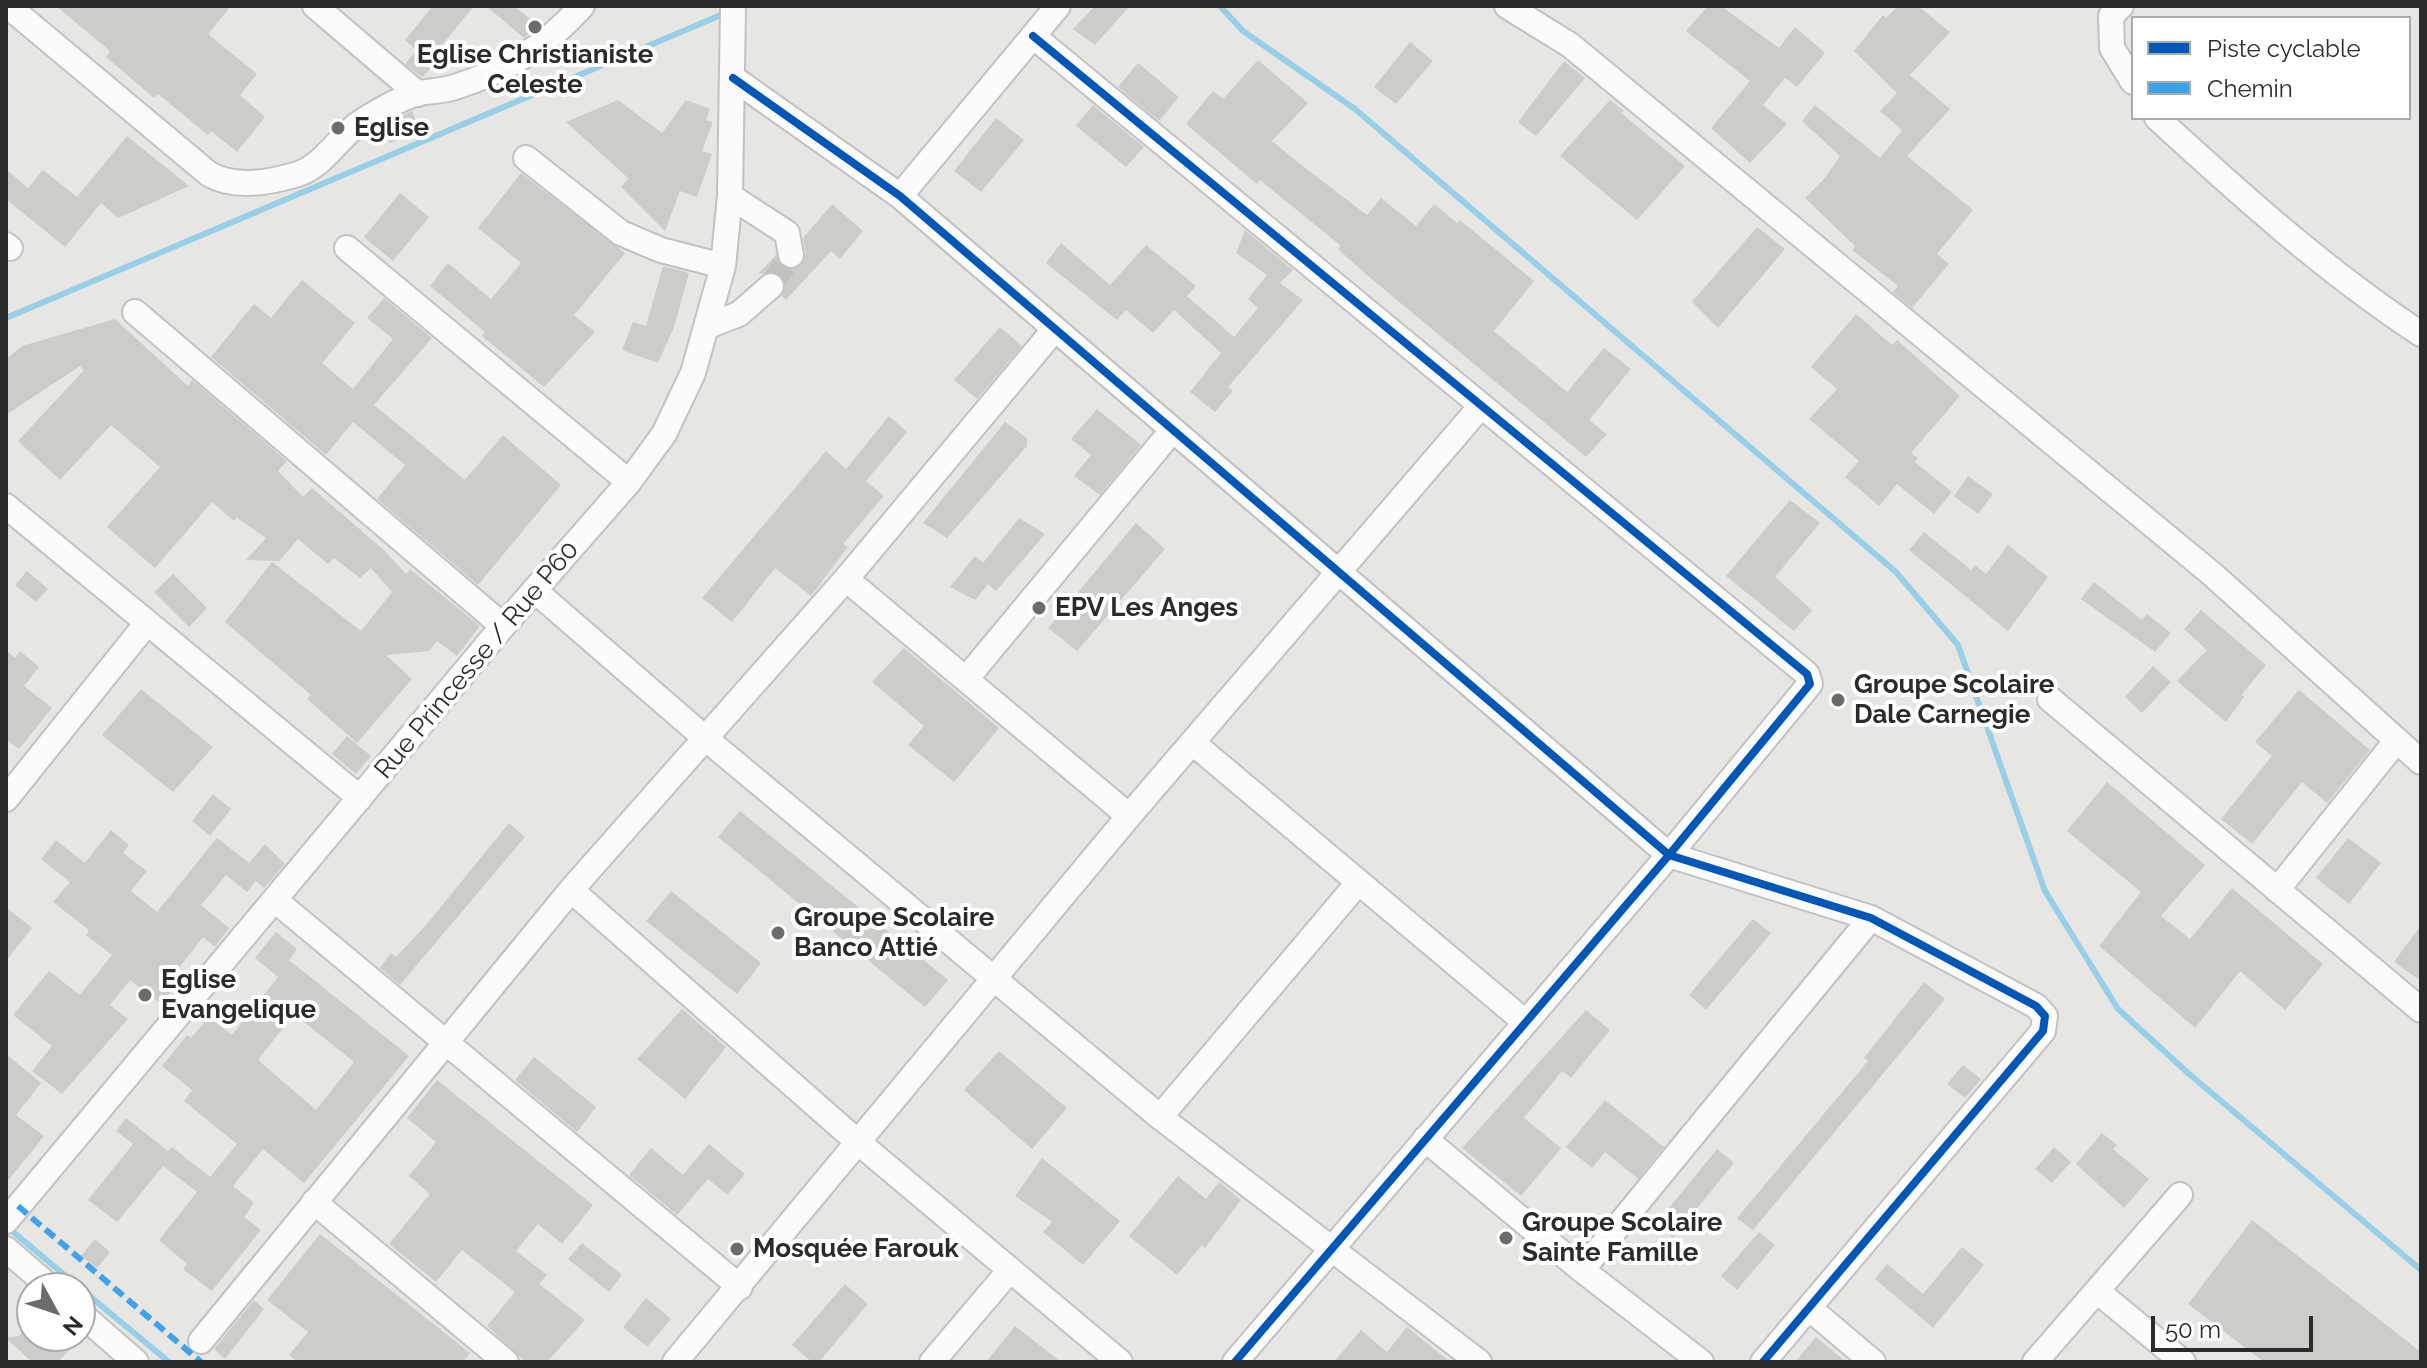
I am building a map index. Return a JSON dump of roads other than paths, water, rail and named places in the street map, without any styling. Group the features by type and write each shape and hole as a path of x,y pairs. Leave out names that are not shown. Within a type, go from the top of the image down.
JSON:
{"street":[{"path":"8,6 223,182 241,185 300,174 362,120 418,94 455,87 537,51 582,6"},
{"path":"315,6 418,94"},
{"name":"Rue Princesse / Rue P60","path":"8,1218 503,626 629,482 664,434 693,373 723,266 730,196 733,6"},
{"path":"900,196 1058,6"},
{"path":"1507,6 1570,45 2200,564 2421,762"},
{"path":"2121,6 2111,16 2112,48 2131,79"},
{"path":"1033,36 1807,674 1810,684 1669,855 1235,1362"},
{"path":"733,78 900,196 1171,432 1339,570 1669,855 1871,918 2036,1006 2045,1016 2043,1031 1763,1362"},
{"path":"2159,120 2261,214 2378,306 2421,334"},
{"path":"526,158 621,233 661,250 723,266"},
{"path":"730,196 787,233 791,255"},
{"path":"347,248 629,482"},
{"path":"708,326 739,314 771,286"},
{"path":"135,312 503,626"},
{"path":"201,1341 571,890 846,579 1054,330"},
{"path":"675,1362 1129,816 1481,406"},
{"path":"966,679 1171,432"},
{"path":"6,506 360,798"},
{"path":"846,579 1129,816"},
{"path":"534,590 705,738 1160,1117 1479,1362"},
{"path":"6,799 147,623"},
{"path":"2050,699 2421,1010"},
{"path":"2277,890 2397,740"},
{"path":"1193,743 1524,1021"},
{"path":"1160,1117 1358,883"},
{"path":"571,890 859,1143 1120,1362"},
{"path":"276,901 740,1287"},
{"path":"1582,1270 1871,918"},
{"path":"1425,1139 1582,1270 1701,1362"},
{"path":"2035,1362 2180,1195"},
{"path":"314,1202 506,1362"},
{"path":"6,1249 33,1272"},
{"path":"932,1362 1010,1270"},
{"path":"2097,1291 2183,1362"},
{"path":"1809,1308 1873,1362"},
{"path":"96,1327 136,1362"}],"waterway":[{"path":"1220,6 1243,31 1355,109 1896,572 1958,645 2045,891 2118,1009 2188,1073 2421,1270"},
{"path":"6,318 728,12"},
{"path":"6,1226 61,1272"},
{"path":"96,1301 169,1362"}],"tunnel":[{"path":"771,286 791,255"}],"place":[{"name":"Eglise Christianiste Celeste","path":"535,27"},
{"name":"Eglise","path":"338,128"},
{"name":"EPV Les Anges","path":"1039,608"},
{"name":"Groupe Scolaire Dale Carnegie","path":"1838,700"},
{"name":"Groupe Scolaire Banco Attié","path":"778,933"},
{"name":"Eglise Evangelique","path":"145,995"},
{"name":"Groupe Scolaire Sainte Famille","path":"1506,1238"},
{"name":"Mosquée Farouk","path":"737,1249"}]}
